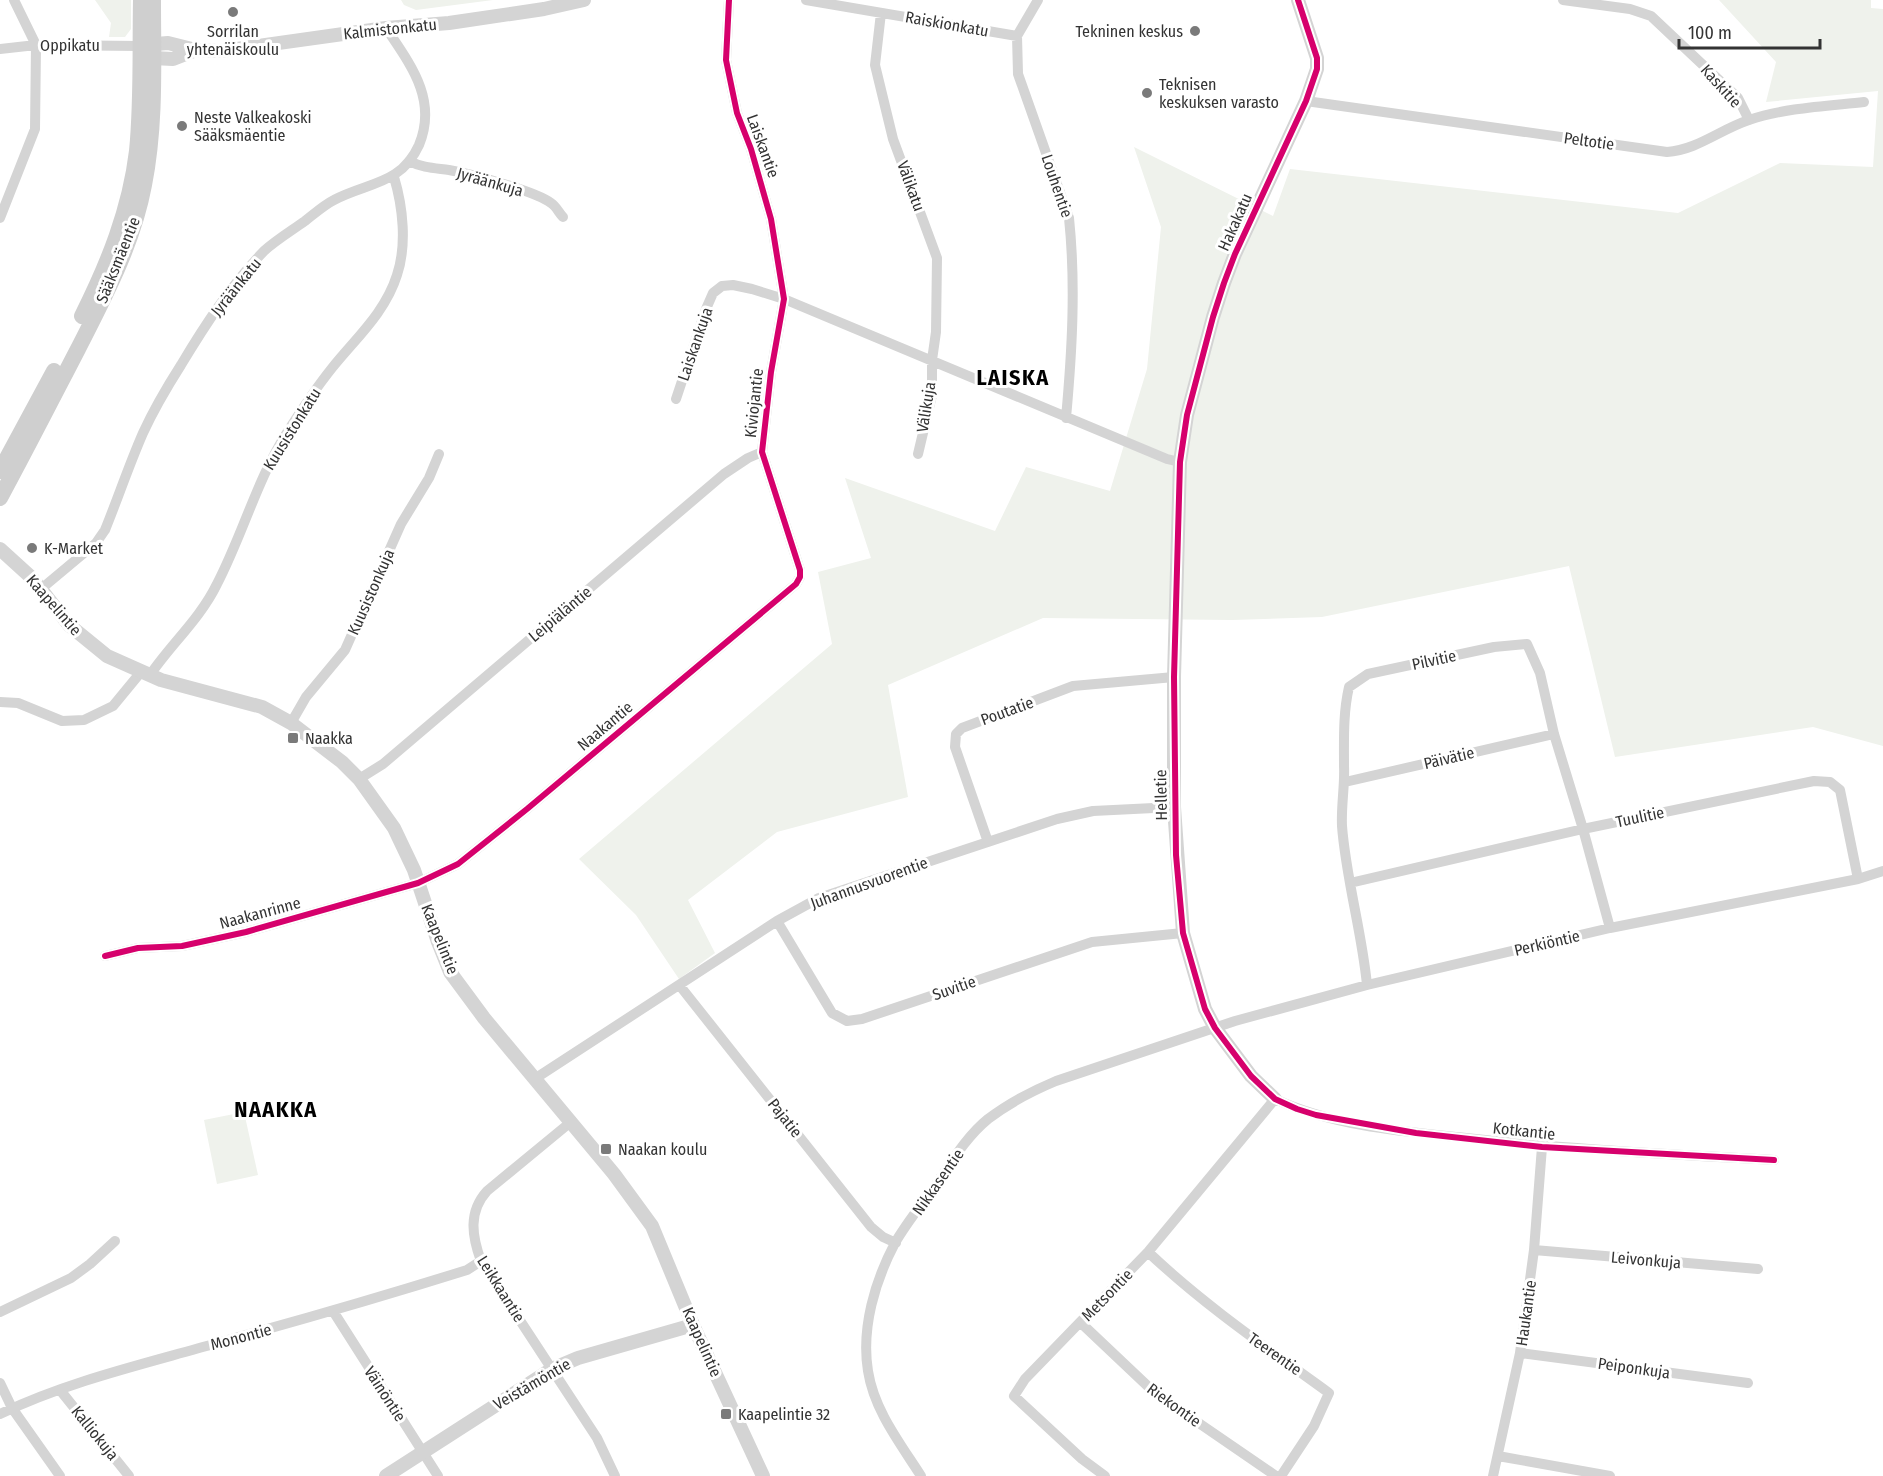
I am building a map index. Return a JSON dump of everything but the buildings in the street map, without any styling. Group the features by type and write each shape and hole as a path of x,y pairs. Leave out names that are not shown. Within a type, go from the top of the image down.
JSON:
{"main road":[{"name":"Sääksmäentie","path":"0,498 105,297 130,238 144,187 150,146 149,49 141,0"},
{"name":"Sääksmäentie","path":"0,471 77,327 114,245 128,198 136,153 153,0"}],"street":[{"path":"0,218 35,129 36,45 14,0"},
{"name":"Kalmistonkatu","path":"149,49 173,58 196,50 222,51 386,28 491,17 584,0"},
{"name":"Laiskantie","path":"729,0 726,60 736,113 751,149 771,219 784,299"},
{"name":"Raiskionkatu","path":"806,0 1017,36"},
{"path":"1017,36 1038,0"},
{"name":"Hakakatu","path":"1180,462 1186,415 1224,283 1235,254 1306,101 1315,75 1317,58 1298,0"},
{"name":"Kaskitie","path":"1563,0 1630,9 1651,16 1737,98 1749,120"},
{"name":"Välikatu","path":"881,14 875,65 893,139 937,258 936,332 932,360"},
{"name":"Jyräänkatu","path":"41,589 96,543 105,530 143,432 158,403 198,336 223,300 251,267 266,250 334,200 394,177 409,161 420,143 426,115 423,95 416,74 386,28"},
{"name":"Louhentie","path":"1017,36 1018,74 1069,218 1072,244 1072,355 1066,418"},
{"name":"Oppikatu","path":"0,49 36,45 149,49"},
{"name":"Peltotie","path":"1306,101 1667,152 1680,151 1749,120 1794,111 1864,102"},
{"name":"Jyräänkuja","path":"409,161 422,168 450,170 532,194 552,203 563,217"},
{"name":"Kuusistonkatu","path":"0,702 18,703 62,721 84,720 112,706 198,617 217,585 265,472 285,435 312,394 378,314 398,274 402,244 400,198 394,177"},
{"name":"Laiskankuja","path":"676,399 713,293 722,286 733,285 784,299"},
{"path":"784,299 1066,418 1167,459 1180,462"},
{"name":"Kiviojantie","path":"784,299 771,372 762,452 790,536 800,577"},
{"name":"Välikuja","path":"918,454 932,395 932,360"},
{"name":"Leipiäläntie","path":"359,779 383,764 724,474 748,458 762,452"},
{"name":"Kuusistonkuja","path":"291,723 306,697 345,650 401,524 429,478 439,454"},
{"name":"Helletie","path":"1180,462 1174,677 1174,807 1183,933 1205,1009 1215,1028 1251,1076 1275,1099"},
{"name":"Kaapelintie","path":"0,549 33,579 69,625 107,656 145,674 262,707 291,723 342,762 359,779 394,828 418,883 450,972 484,1018 572,1121 647,1216 668,1260 693,1325 763,1476"},
{"name":"Kaapelintie","path":"0,561 15,564"},
{"name":"Naakantie","path":"418,883 458,864 519,816 796,584 800,577"},
{"name":"Pilvitie","path":"1367,985 1365,959 1350,883 1342,824 1345,703 1349,687 1368,674 1494,646 1527,644 1540,673 1554,734 1610,928"},
{"name":"Poutatie","path":"988,842 955,747 956,734 962,728 1073,687 1174,677"},
{"name":"Päivätie","path":"1344,782 1554,734"},
{"name":"Tuulitie","path":"1350,883 1583,829 1814,781 1830,782 1840,790 1858,879"},
{"name":"Juhannusvuorentie","path":"536,1078 777,921 819,898 1057,819 1093,811 1174,807"},
{"name":"Perkiöntie","path":"1215,1028 1367,985 1610,928 1858,879 1883,871"},
{"name":"Naakanrinne","path":"105,956 138,948 182,946 246,932 418,883"},
{"name":"Suvitie","path":"777,921 832,1013 847,1021 862,1019 1092,942 1183,933"},
{"name":"Pajatie","path":"680,986 871,1227 883,1237 896,1243"},
{"name":"Nikkasentie","path":"921,1476 885,1420 874,1396 868,1370 867,1332 873,1297 896,1243 960,1149 996,1114 1029,1092 1056,1081 1215,1028"},
{"name":"Kotkantie","path":"1275,1099 1297,1109 1337,1120 1416,1133 1542,1147 1774,1160"},
{"name":"Metsontie","path":"1105,1476 1082,1459 1014,1396 1025,1379 1148,1252 1275,1099"},
{"name":"Leikkaantie","path":"572,1121 479,1200 473,1219 474,1240 481,1261 597,1438 615,1476"},
{"name":"Haukantie","path":"1493,1476 1520,1353 1534,1250 1542,1147"},
{"path":"0,1312 71,1278 115,1241"},
{"name":"Leivonkuja","path":"1534,1250 1758,1269"},
{"name":"Teerentie","path":"1148,1252 1209,1307 1329,1393 1314,1426 1281,1476"},
{"name":"Monontie","path":"0,1414 106,1374 333,1311 467,1270 481,1261"},
{"name":"Väinöntie","path":"333,1311 438,1476"},
{"name":"Riekontie","path":"1081,1323 1155,1393 1276,1476"},
{"name":"Veistämöntie","path":"386,1476 552,1369 578,1358 693,1325"},
{"name":"Peiponkuja","path":"1520,1353 1748,1383"},
{"path":"0,1383 12,1408 60,1476"},
{"name":"Kalliokuja","path":"60,1390 129,1476"},
{"path":"1498,1456 1610,1476"}],"shaded area":[{"path":"95,0 131,0 131,29 125,37 109,37 111,23"},
{"path":"401,0 493,0 416,10 404,5"},
{"path":"1719,0 1871,0 1871,8 1883,9 1883,746 1813,727 1615,757 1569,566 1322,617 1232,620 1043,618 888,685 908,797 777,832 688,900 715,953 679,979 636,915 579,859 832,644 818,572 871,558 845,478 995,531 1026,467 1110,491 1147,369 1161,227 1134,147 1273,216 1290,169 1678,213 1780,163 1873,167 1878,91 1766,102 1776,62"},
{"path":"244,1112 258,1175 217,1184 204,1120"}],"cycle path":[{"path":"105,956 138,948 182,946 246,932 418,883 458,864 796,584 800,577 800,570 762,452 771,372 784,299 771,219 751,149 737,113 726,60 729,0"},
{"path":"1298,0 1317,58 1317,69 1306,101 1235,254 1224,283 1187,415 1180,462 1174,677 1176,855 1183,933 1205,1009 1215,1028 1251,1076 1275,1099 1316,1115 1416,1133 1542,1147 1774,1160"}],"place":[{"name":"Sorrilan yhtenäiskoulu","path":"233,12"},
{"name":"Tekninen keskus","path":"1195,31"},
{"name":"Teknisen keskuksen varasto","path":"1147,93"},
{"name":"Neste Valkeakoski Sääksmäentie","path":"182,126"},
{"name":"K-Market","path":"32,548"},
{"name":"Naakka","path":"293,738"},
{"name":"Naakan koulu","path":"606,1149"},
{"name":"Kaapelintie 32","path":"726,1414"}],"district":[{"name":"LAISKA","path":"1013,377"},
{"name":"NAAKKA","path":"276,1109"}]}
